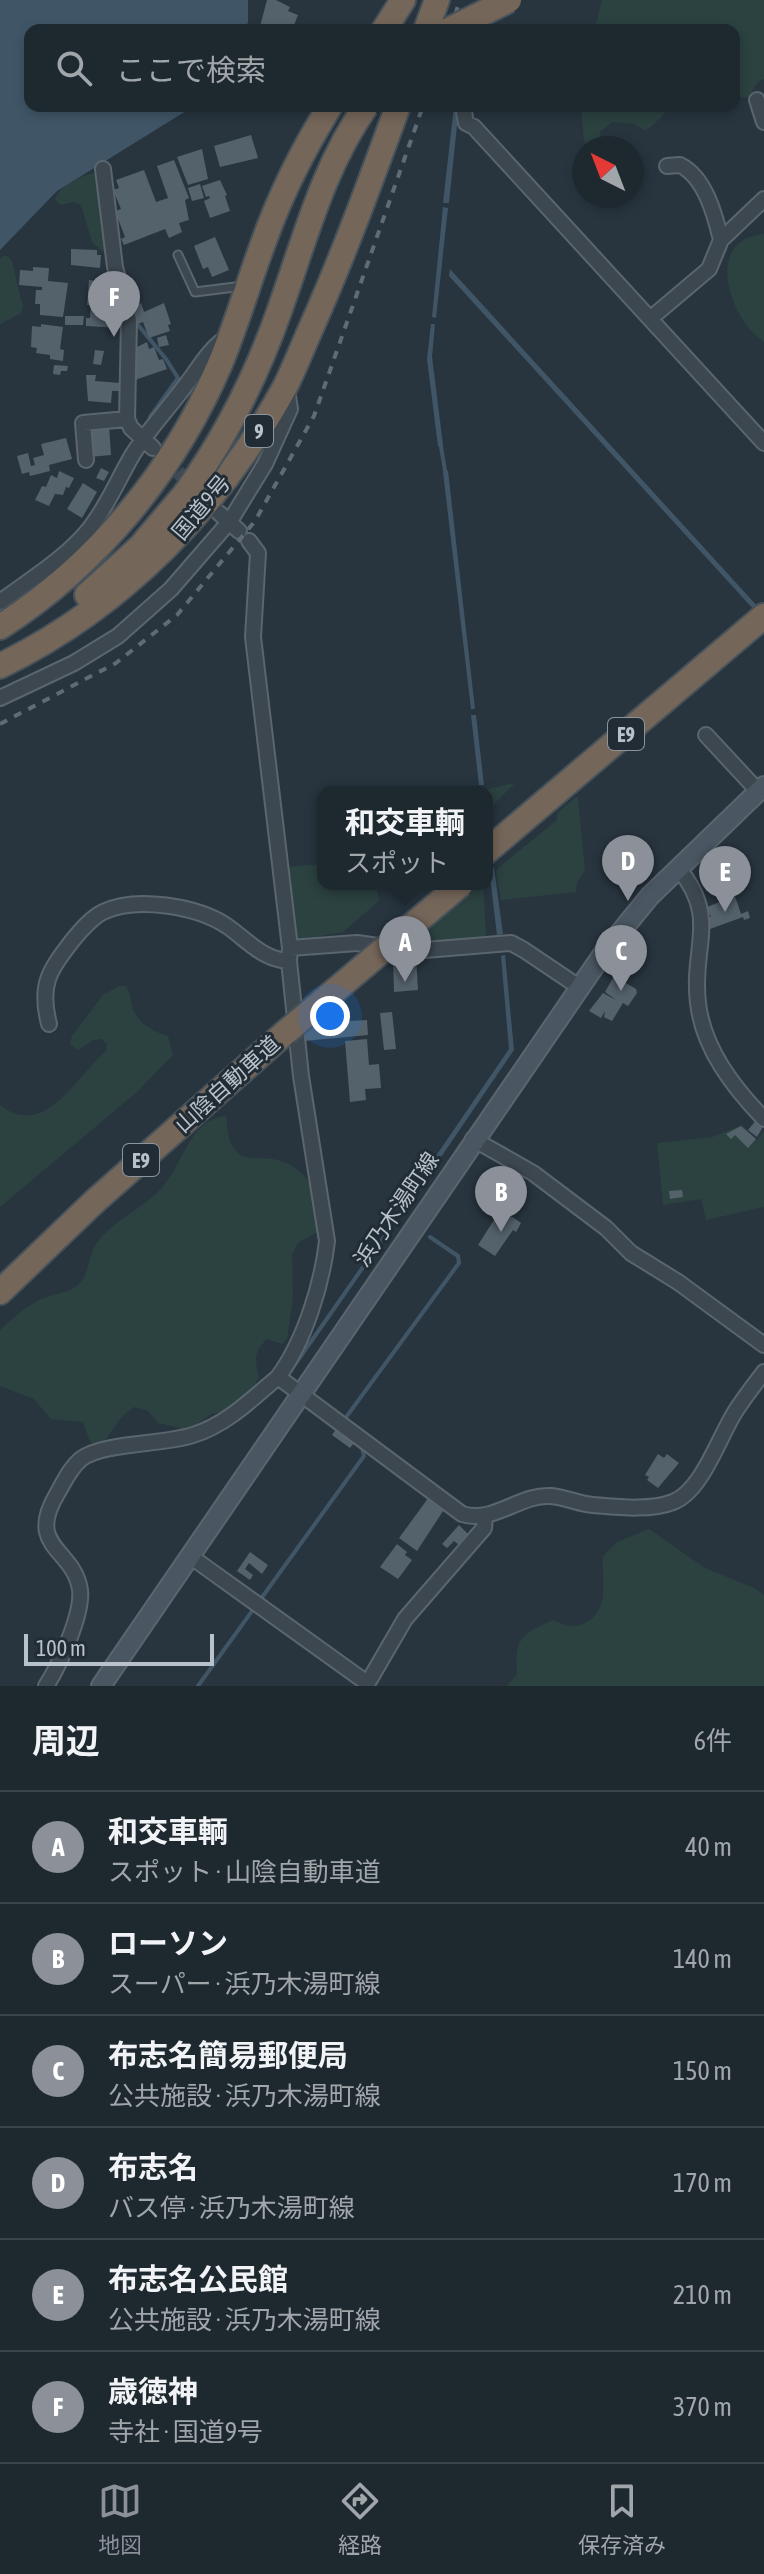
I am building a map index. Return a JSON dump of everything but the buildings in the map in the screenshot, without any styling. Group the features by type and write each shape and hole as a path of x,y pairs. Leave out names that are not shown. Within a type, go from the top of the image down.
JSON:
{"highway":[{"path":"430,24 437,0"},
{"path":"439,24 483,0"},
{"path":"461,24 509,0"},
{"path":"0,627 85,562 142,497 185,434 232,334 278,204 326,112"},
{"path":"338,112 386,138"},
{"path":"0,640 84,584 181,490 245,369 269,310 313,179 349,112"},
{"path":"0,651 37,631 91,592 140,547 223,437 250,384 280,311 324,183 343,142 362,112"},
{"name":"国道9号","path":"0,666 84,618 163,552 220,487 252,443 286,385 343,257 396,112"},
{"name":"E9","path":"493,846 764,616"},
{"name":"E9","path":"493,857 764,628"},
{"name":"山陰自動車道","path":"0,1292 284,1026 441,890"},
{"name":"山陰自動車道","path":"0,1276 87,1190 454,890"}],"main road":[{"name":"浜乃木湯町線","path":"101,1686 473,1139 625,924 678,868 761,789"}],"street":[{"path":"757,100 764,122"},
{"path":"464,112 466,123 474,127 764,443"},
{"path":"667,166 680,165 696,177 721,240"},
{"path":"103,169 115,267 129,320 127,419 131,428 148,443"},
{"path":"651,318 709,269 721,240 764,199"},
{"path":"0,602 57,560 88,531 109,500 132,454 148,443 206,355 232,334"},
{"path":"0,698 74,663 118,636 234,527 290,409 286,385"},
{"path":"86,460 83,423 127,419"},
{"path":"46,1686 81,1604 76,1576 58,1554 45,1524 46,1512 71,1469 81,1459 97,1451 192,1436 243,1407 278,1377 298,1345 325,1258 327,1241 301,1076 253,637 258,553 234,527"},
{"path":"706,735 761,789"},
{"path":"678,868 694,888 700,905 697,991 703,1028 719,1064 764,1119"},
{"path":"49,1024 45,1007 47,978 86,925 103,912 137,905 186,908 227,926 271,958 357,943 413,951 511,943 579,987"},
{"path":"473,1139 533,1173 606,1228 631,1253 678,1282 764,1345"},
{"path":"278,1377 462,1514 475,1518 533,1498 549,1496 591,1505 628,1506 662,1505 680,1498 695,1484 735,1412 764,1372"},
{"path":"190,1556 367,1685 405,1619 484,1528 485,1517"}],"lane":[{"path":"178,255 195,292 249,286"}],"green space":[{"path":"602,0 764,0 764,79 757,83 749,97 740,98 740,24 596,24"},
{"path":"582,112 666,112 645,130 634,124 612,122 601,131 600,136 584,136"},
{"path":"97,173 108,255 92,242 81,205 73,202 60,205 55,199 73,181"},
{"path":"764,234 764,342 751,331 733,299 728,281 728,264 733,250 745,239"},
{"path":"8,256 12,262 23,307 20,314 0,324 0,259"},
{"path":"515,783 493,805 493,788"},
{"path":"576,797 585,870 577,883 576,892 501,900 498,868 557,820 557,813"},
{"path":"317,864 317,890 378,890 379,901 343,932 300,940 292,932 286,867"},
{"path":"463,890 483,890 484,938 410,944 406,939"},
{"path":"119,986 126,986 134,1012 141,1022 168,1036 173,1055 137,1092 0,1207 0,1105 16,1114 31,1115 46,1110 72,1088 106,1051 107,1044 101,1039 93,1040 78,1050 70,1044 72,1036 103,995"},
{"path":"226,1116 230,1140 237,1152 245,1157 289,1164 308,1180 317,1203 318,1232 298,1243 292,1255 293,1298 287,1339 282,1344 267,1339 262,1344 256,1356 259,1377 251,1391 230,1410 211,1414 189,1430 158,1423 148,1411 135,1407 123,1416 98,1447 90,1442 83,1422 51,1419 34,1399 0,1386 0,1330 32,1304 79,1284 86,1274 92,1251 102,1237 164,1185 189,1143 204,1125"},
{"path":"742,1125 757,1140 764,1131 764,1207 706,1220 701,1199 663,1205 657,1143 712,1137"},
{"path":"649,1529 705,1568 764,1595 764,1686 507,1686 517,1674 517,1652 522,1639 553,1620 571,1626 589,1621 602,1600 603,1556 617,1542"}],"water":[{"path":"0,0 248,0 247,24 24,24 24,112 184,112 57,191 0,250"},
{"path":"453,112 458,112 449,203 443,203"},
{"path":"443,207 448,208 436,318 432,317"},
{"path":"450,269 759,608 755,611 449,276"},
{"path":"431,324 435,324 432,357 443,445 438,446 427,359"},
{"path":"448,471 475,709 471,709 443,472"},
{"path":"471,715 476,715 484,785 479,785"},
{"path":"493,868 503,934 497,935 492,890"},
{"path":"505,955 514,1050 405,1210 401,1207 509,1049 501,956"}],"waterway":[{"path":"134,320 178,378 150,417"},
{"path":"440,441 446,476"},
{"path":"289,1373 389,1230"},
{"path":"344,1420 459,1263 458,1256 430,1237"},
{"path":"260,1600 364,1456 362,1447"},
{"path":"104,1456 151,1449"},
{"path":"198,1686 255,1607"}],"tunnel":[{"path":"163,457 196,490"}],"railway":[{"path":"452,24 460,0"},
{"path":"0,724 116,663 177,615 255,521 314,416 421,112"}],"place":[{"name":"歳徳神","path":"114,337"},
{"name":"布志名","path":"628,901"},
{"name":"布志名公民館","path":"725,912"},
{"name":"和交車輌","path":"405,982"},
{"name":"布志名簡易郵便局","path":"621,991"},
{"name":"ローソン","path":"501,1232"}]}
